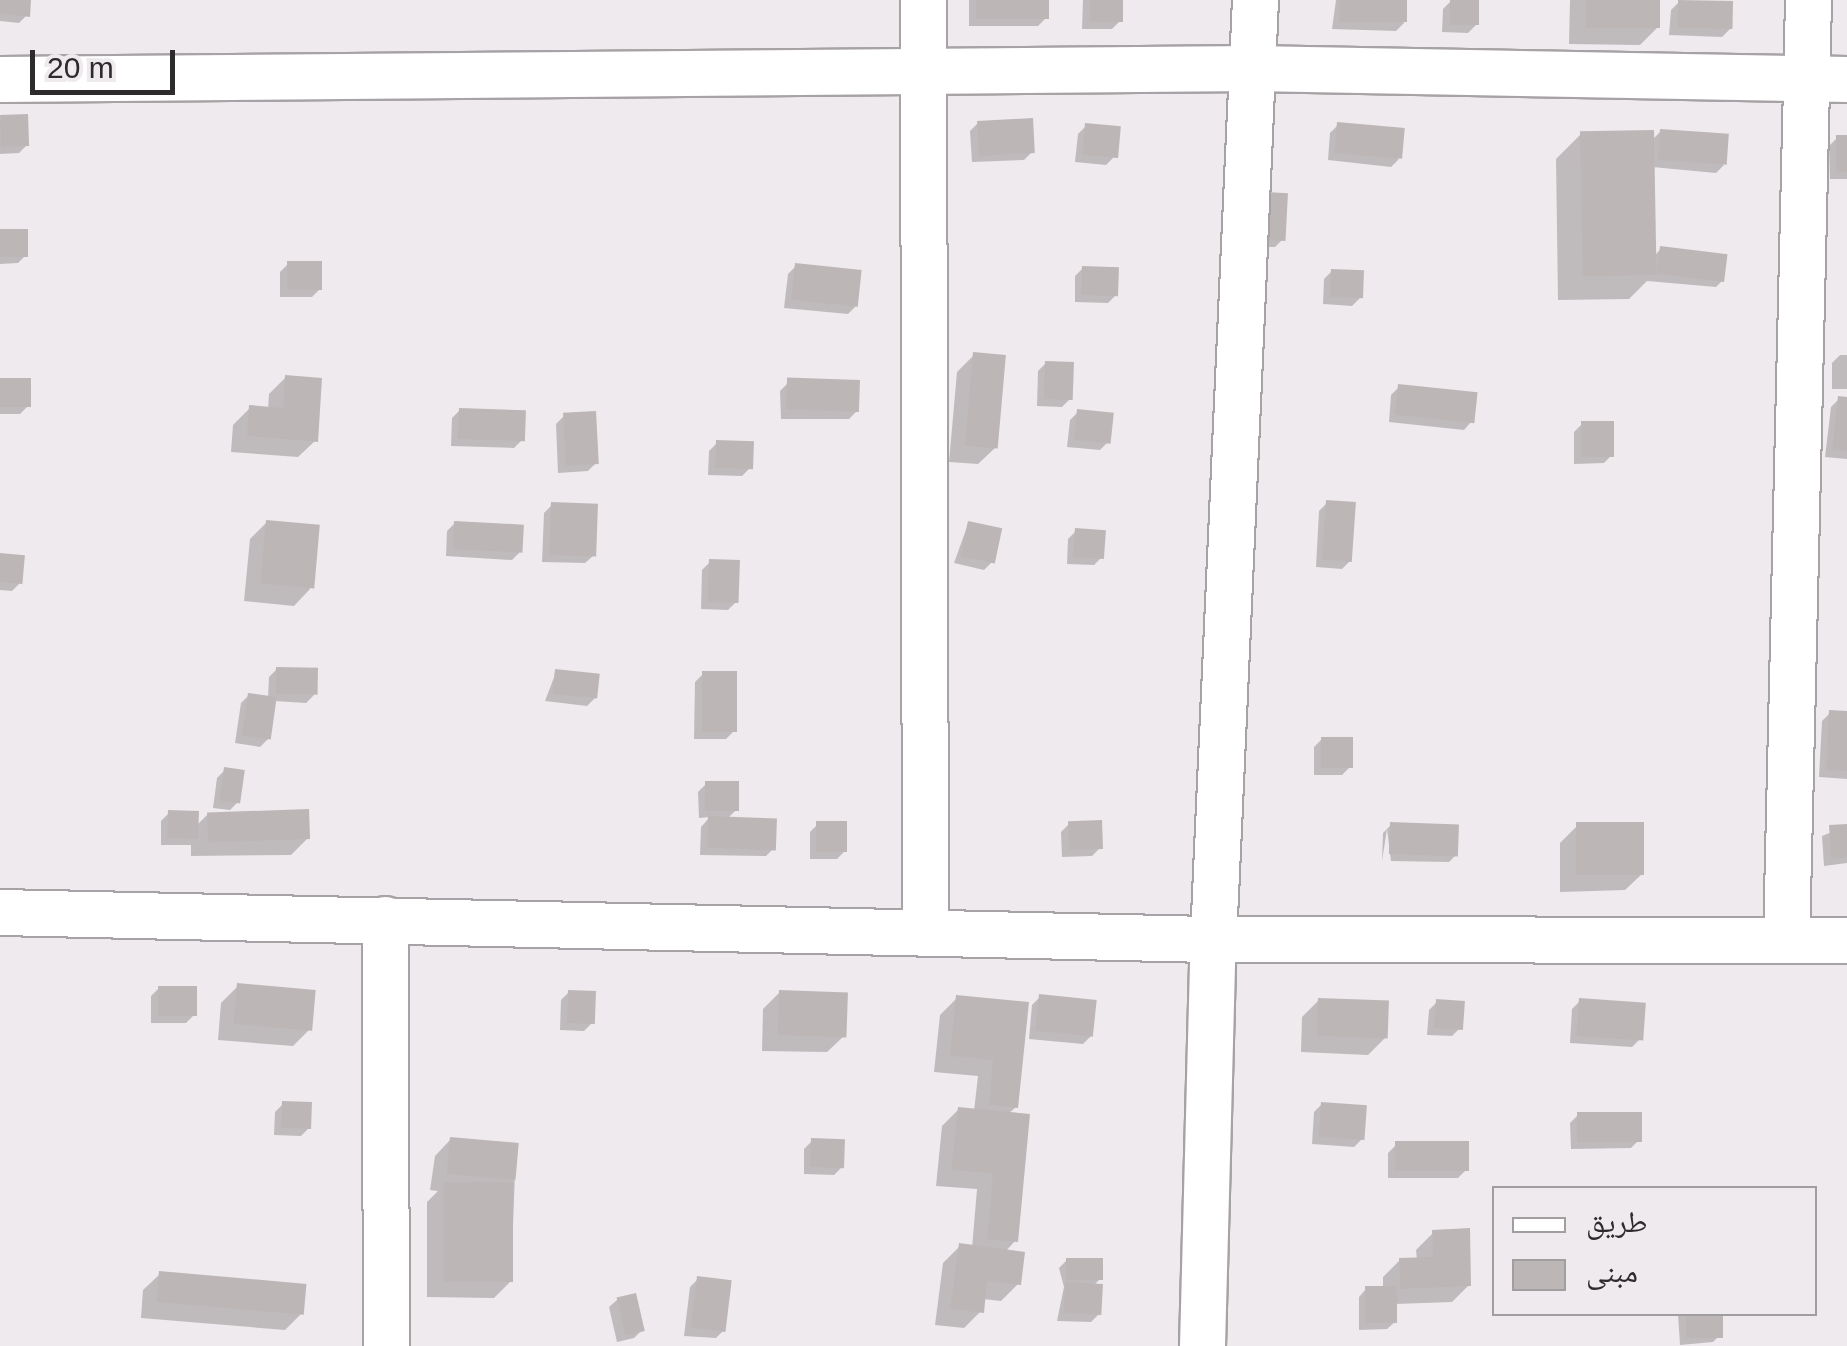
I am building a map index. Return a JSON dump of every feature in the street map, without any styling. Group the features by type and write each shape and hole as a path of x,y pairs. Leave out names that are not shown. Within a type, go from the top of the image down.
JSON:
{"street":[{"path":"923,0 925,932"},
{"path":"1202,1346 1213,939 1255,0"},
{"path":"1786,940 1826,79 1808,0"},
{"path":"0,79 1252,68 1826,79"},
{"path":"0,912 1213,939 1847,940"},
{"path":"385,919 386,1346"}],"building":[{"path":"0,0 31,0 30,17 0,13"},
{"path":"976,0 1049,0 1049,19 976,19"},
{"path":"1090,0 1123,0 1123,22 1090,22"},
{"path":"1339,0 1407,0 1407,22 1339,22"},
{"path":"1450,0 1479,0 1479,25 1450,25"},
{"path":"1586,0 1660,0 1660,28 1586,28"},
{"path":"1678,0 1733,1 1733,29 1678,28"},
{"path":"28,114 29,146 1,147 0,115"},
{"path":"1033,118 1035,153 979,156 977,121"},
{"path":"1337,122 1405,128 1402,159 1334,153"},
{"path":"1085,123 1121,126 1118,158 1082,155"},
{"path":"1660,129 1729,134 1727,165 1658,160"},
{"path":"1654,130 1657,275 1583,276 1580,131"},
{"path":"1836,135 1847,135 1847,172 1836,172"},
{"path":"1266,192 1288,193 1285,241 1263,240"},
{"path":"0,229 28,229 28,257 0,257"},
{"path":"1660,246 1727,254 1724,282 1657,274"},
{"path":"287,261 322,261 322,290 287,290"},
{"path":"795,263 862,270 858,307 791,300"},
{"path":"1082,266 1119,267 1118,296 1081,295"},
{"path":"1331,269 1364,270 1363,298 1330,297"},
{"path":"973,352 1006,355 998,449 965,446"},
{"path":"1045,361 1074,362 1073,400 1044,399"},
{"path":"285,375 322,378 318,442 247,436 249,405 283,408"},
{"path":"787,377 860,380 859,412 786,409"},
{"path":"0,378 31,378 31,407 0,407"},
{"path":"1398,384 1478,392 1474,423 1395,415"},
{"path":"1838,396 1847,397 1847,451 1832,450"},
{"path":"459,408 526,410 525,441 458,439"},
{"path":"1077,409 1114,413 1111,444 1074,440"},
{"path":"596,411 599,464 566,466 563,413"},
{"path":"1581,421 1614,421 1614,457 1581,457"},
{"path":"716,440 754,441 753,469 715,468"},
{"path":"1326,500 1356,502 1352,562 1322,560"},
{"path":"551,502 598,504 596,557 549,555"},
{"path":"266,520 320,525 314,588 260,584"},
{"path":"454,521 524,525 522,553 453,549"},
{"path":"968,521 1002,528 995,563 961,556"},
{"path":"1075,528 1106,530 1104,559 1073,557"},
{"path":"0,553 25,555 22,584 0,582"},
{"path":"709,559 740,560 738,603 707,602"},
{"path":"276,667 318,668 318,695 276,694"},
{"path":"555,669 600,674 597,699 552,694"},
{"path":"702,671 737,671 737,732 702,732"},
{"path":"248,693 277,697 271,740 242,736"},
{"path":"1829,710 1847,711 1847,771 1826,770"},
{"path":"1321,737 1353,737 1353,768 1321,768"},
{"path":"224,767 245,770 240,804 219,801"},
{"path":"705,781 739,781 739,811 705,811"},
{"path":"309,809 310,839 208,843 207,813"},
{"path":"168,810 199,811 198,839 167,838"},
{"path":"708,816 777,818 776,850 707,848"},
{"path":"1102,820 1103,849 1069,850 1068,821"},
{"path":"816,821 847,821 847,852 816,852"},
{"path":"1390,822 1459,824 1458,856 1389,854"},
{"path":"1576,822 1644,822 1644,875 1576,875"},
{"path":"1847,824 1847,857 1831,859 1829,825"},
{"path":"237,983 316,990 312,1031 233,1024"},
{"path":"158,986 197,986 197,1016 158,1016"},
{"path":"568,990 596,991 595,1024 567,1023"},
{"path":"779,990 848,992 846,1037 777,1035"},
{"path":"1039,994 1097,1000 1093,1037 1035,1031"},
{"path":"956,995 1029,1002 1018,1108 989,1105 993,1060 950,1056"},
{"path":"1318,998 1389,1000 1388,1038 1317,1036"},
{"path":"1579,998 1646,1003 1643,1041 1576,1036"},
{"path":"1436,999 1465,1001 1463,1030 1434,1028"},
{"path":"282,1101 312,1102 311,1129 281,1128"},
{"path":"1321,1102 1367,1105 1364,1140 1319,1137"},
{"path":"958,1107 1030,1114 1018,1242 987,1239 993,1173 951,1170"},
{"path":"1577,1112 1642,1112 1642,1142 1577,1142"},
{"path":"450,1137 519,1143 516,1180 447,1174"},
{"path":"811,1138 845,1139 844,1168 810,1167"},
{"path":"1395,1141 1469,1141 1469,1171 1395,1171"},
{"path":"443,1182 513,1182 513,1282 443,1282"},
{"path":"1470,1228 1471,1286 1400,1289 1399,1258 1433,1257 1432,1230"},
{"path":"959,1243 1025,1252 1021,1285 987,1281 984,1313 950,1309"},
{"path":"1066,1258 1103,1258 1103,1280 1066,1280"},
{"path":"159,1271 306,1284 304,1315 156,1302"},
{"path":"697,1276 732,1280 725,1332 691,1328"},
{"path":"1065,1282 1103,1284 1101,1315 1063,1313"},
{"path":"1365,1286 1397,1286 1397,1323 1365,1323"},
{"path":"636,1293 645,1331 625,1335 617,1297"},
{"path":"1686,1316 1723,1316 1723,1338 1686,1338"}]}
